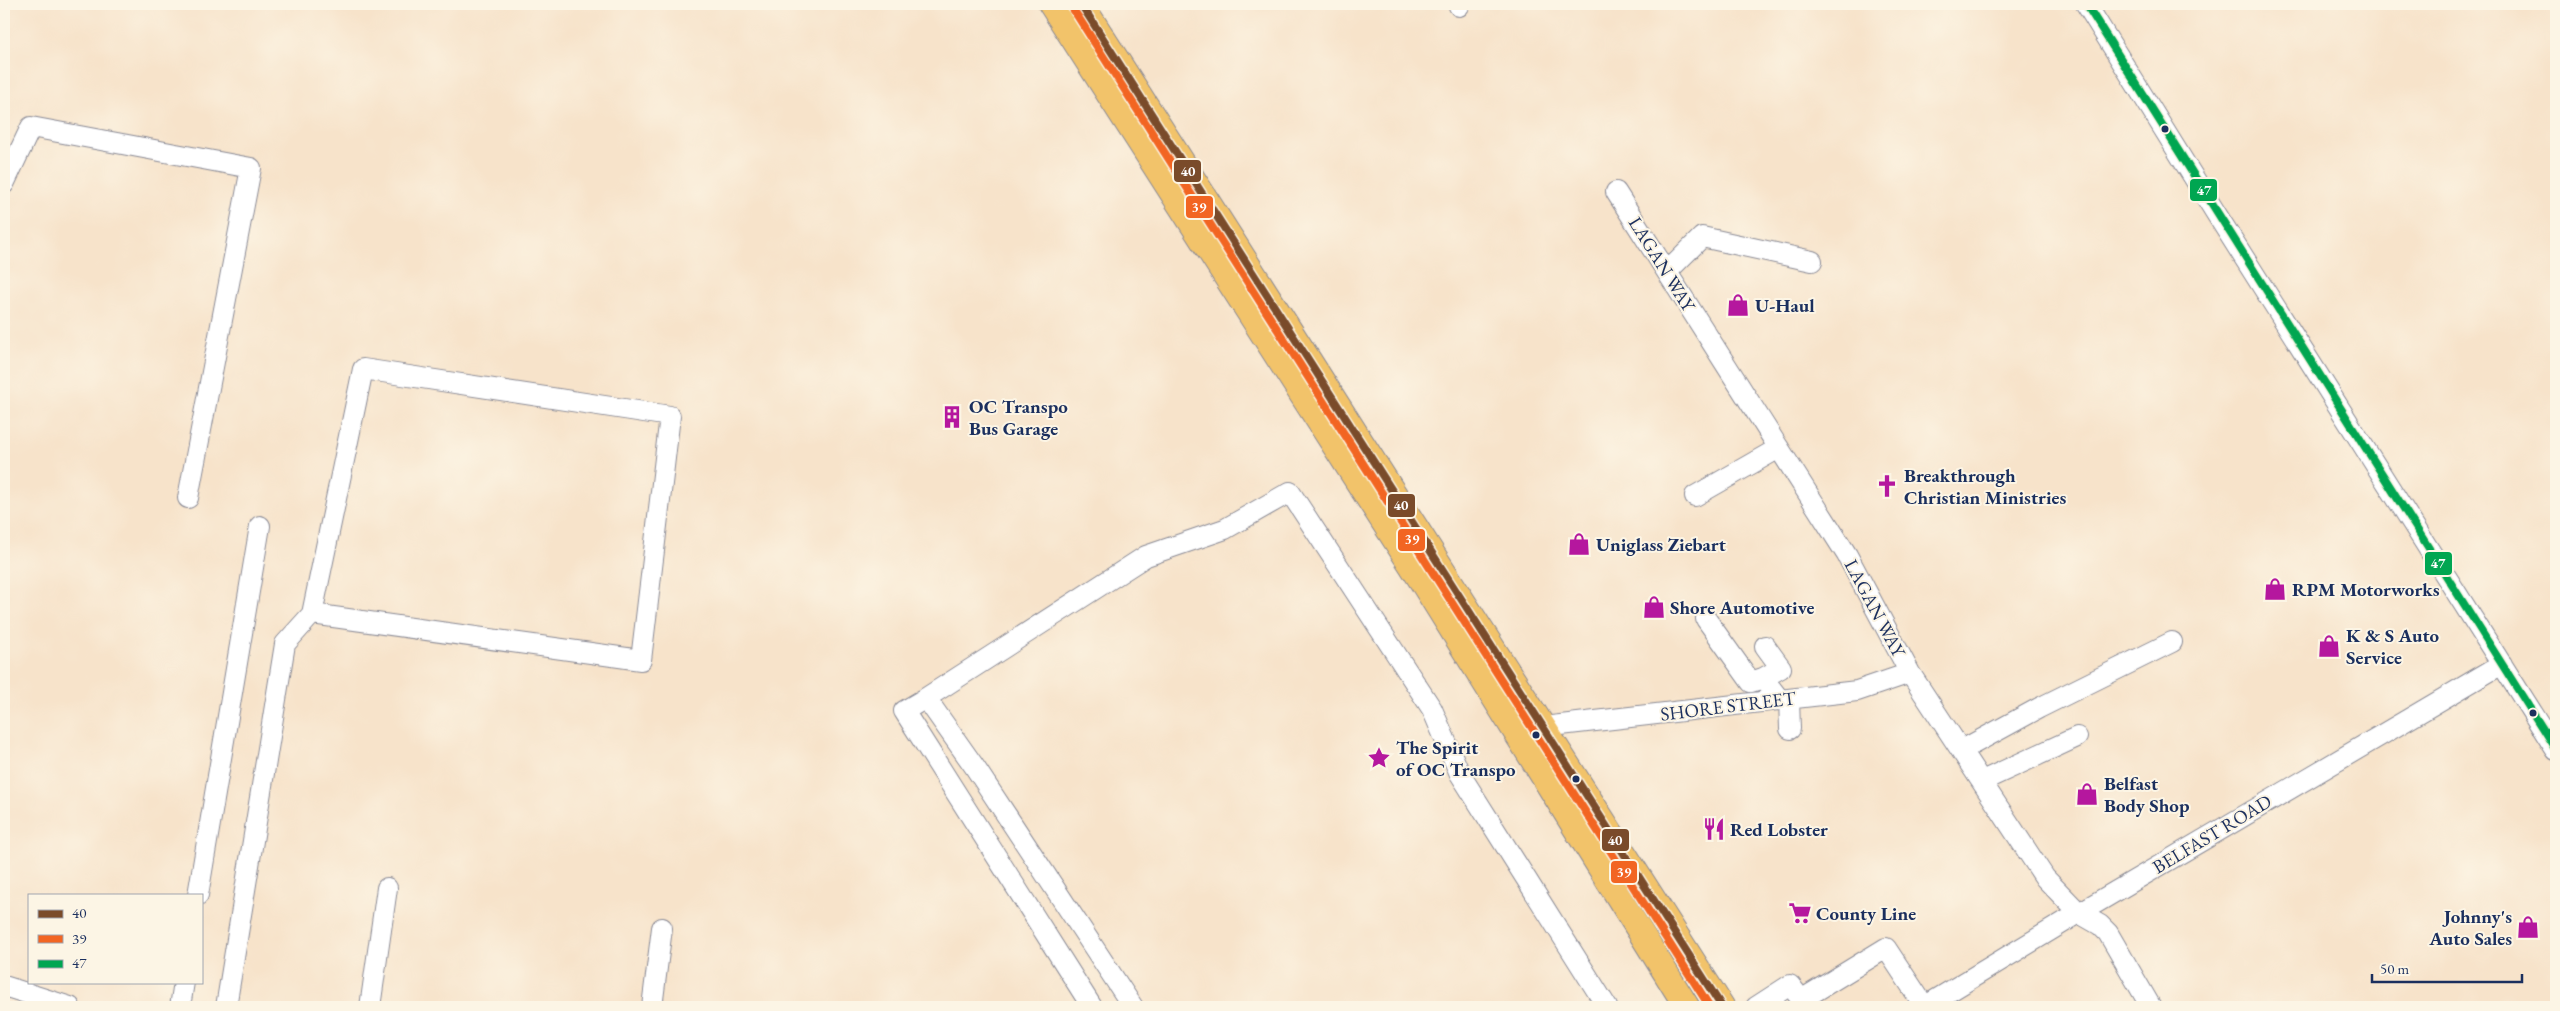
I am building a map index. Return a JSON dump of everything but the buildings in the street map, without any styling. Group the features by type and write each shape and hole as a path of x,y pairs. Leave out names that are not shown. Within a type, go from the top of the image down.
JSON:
{"main road":[{"path":"1050,4 1421,580 1687,1007"},
{"path":"1081,4 1722,1007"}],"street":[{"path":"2086,4 2222,223 2556,750"},
{"path":"4,184 31,127 252,168 188,498"},
{"name":"LAGAN WAY","path":"1616,192 1847,555 1910,673 2045,878 2079,913 2100,924 2108,933 2152,1007"},
{"path":"1667,272 1702,237 1812,261"},
{"path":"226,1007 285,644 312,614 363,369 670,416 641,660 312,614"},
{"path":"1695,496 1779,448"},
{"path":"1092,1007 904,711 1146,556 1225,529 1290,492 1432,709 1460,774 1607,1007"},
{"path":"198,894 260,526"},
{"path":"1706,619 1751,682 1781,668 1765,646"},
{"path":"1962,750 2039,708 2172,642"},
{"name":"BELFAST ROAD","path":"1925,1007 2079,913 2502,664"},
{"name":"SHORE STREET","path":"1543,727 1857,691 1910,673"},
{"path":"1763,678 1784,700 1790,729"},
{"path":"926,698 974,766 1133,1007"},
{"path":"1982,781 2078,737"},
{"path":"370,1007 387,888"},
{"path":"652,1007 662,928"},
{"path":"1756,1007 1790,985 1804,1004 1886,948 1925,1007"},
{"path":"4,979 28,979"},
{"path":"180,1007 184,984"},
{"path":"4,986 70,1007"}],"transit line":[{"name":"40","path":"1081,4 1722,1007"},
{"name":"47","path":"2086,4 2556,750"},
{"name":"39","path":"1073,9 1710,1007"}],"place":[{"name":"U-Haul","path":"1738,305"},
{"name":"OC Transpo Bus Garage","path":"952,417"},
{"name":"Breakthrough Christian Ministries","path":"1887,486"},
{"name":"Uniglass Ziebart","path":"1579,544"},
{"name":"RPM Motorworks","path":"2275,589"},
{"name":"Shore Automotive","path":"1654,607"},
{"name":"K & S Auto Service","path":"2329,646"},
{"name":"The Spirit of OC Transpo","path":"1379,758"},
{"name":"Belfast Body Shop","path":"2087,794"},
{"name":"Red Lobster","path":"1714,829"},
{"name":"County Line","path":"1800,913"},
{"name":"Johnny's Auto Sales","path":"2528,927"}]}
